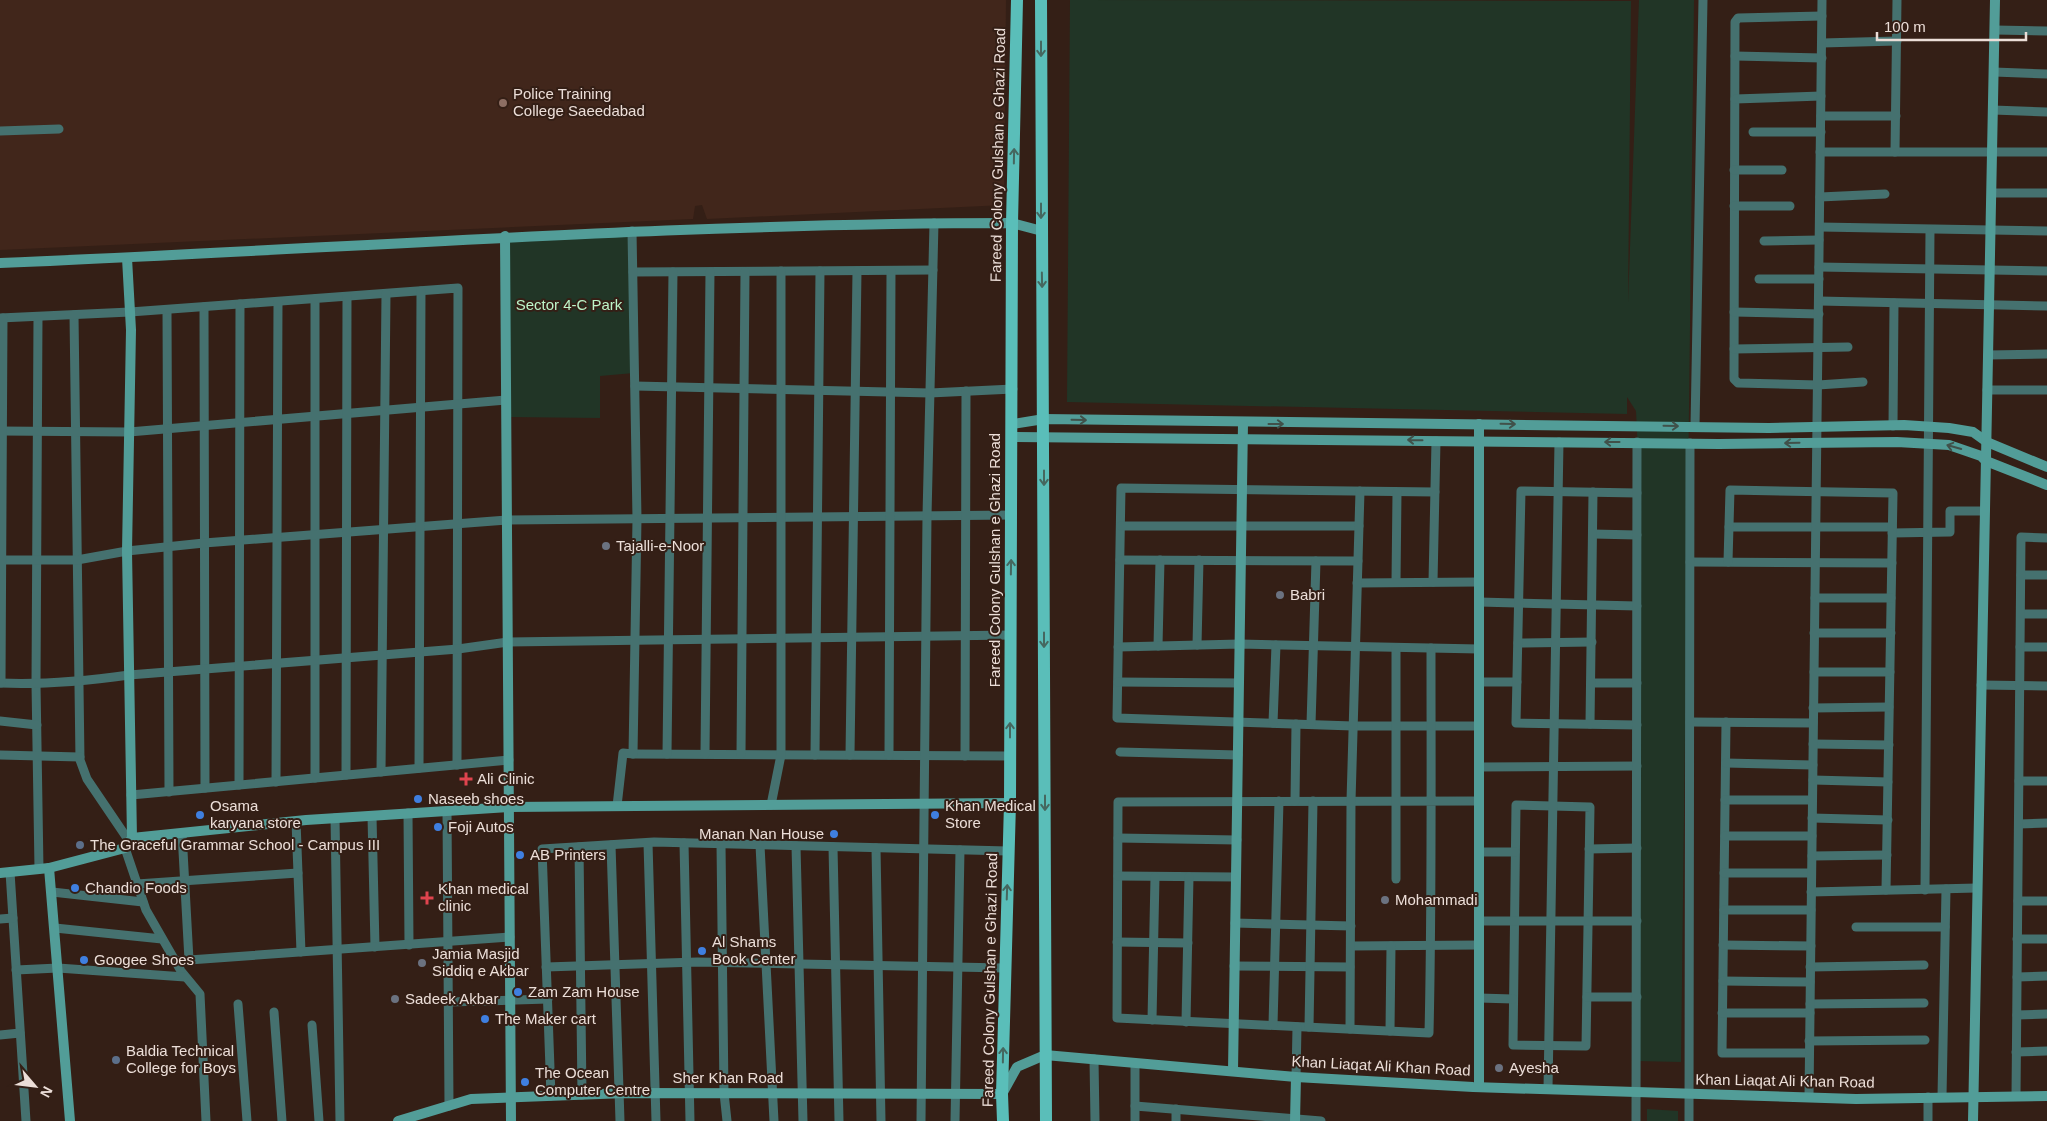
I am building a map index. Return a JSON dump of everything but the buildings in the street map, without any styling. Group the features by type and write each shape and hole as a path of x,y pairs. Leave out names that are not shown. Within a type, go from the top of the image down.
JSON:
{"main road":[{"name":"Fareed Colony Gulshan e Ghazi Road","path":"1003,1121 1002,1094 1010,803 1013,431 1012,223 1017,0"},
{"path":"1041,0 1046,1121"}],"street":[{"path":"1695,426 1703,0"},
{"path":"1809,1097 1822,0"},
{"path":"1895,152 1897,0"},
{"path":"1973,1121 1995,0"},
{"path":"1822,16 1738,18 1735,22 1734,379 1738,383 1818,385 1863,382"},
{"path":"1995,30 2047,31"},
{"path":"1822,43 1897,40"},
{"path":"1735,56 1822,58"},
{"path":"1994,72 2047,74"},
{"path":"1735,99 1821,96"},
{"path":"1993,110 2047,112"},
{"path":"1821,116 1896,116"},
{"path":"0,131 59,130"},
{"path":"1753,132 1821,132"},
{"path":"1820,152 2047,152"},
{"path":"1734,170 1782,170"},
{"path":"1992,193 2047,194"},
{"path":"1820,197 1885,194"},
{"path":"1734,206 1790,206"},
{"path":"921,1121 926,849 927,516 934,223"},
{"path":"0,263 632,231 934,223 1012,223 1042,231"},
{"path":"1820,227 2047,232"},
{"path":"1925,890 1927,427 1930,230"},
{"path":"632,231 637,519 633,754"},
{"path":"505,236 511,1121"},
{"path":"1764,241 1819,240"},
{"path":"127,258 130,312 130,432 127,551 131,795 129,842 137,884 143,902 174,961 200,994 206,1121"},
{"path":"1819,267 2047,271"},
{"path":"633,272 933,270"},
{"path":"771,805 781,755 781,271"},
{"path":"815,755 820,271"},
{"path":"850,755 858,271"},
{"path":"889,755 891,271"},
{"path":"667,754 673,272"},
{"path":"705,754 710,272"},
{"path":"741,754 745,272"},
{"path":"1759,279 1819,279"},
{"path":"456,765 458,649 458,288 167,310 2,318 0,683 78,682 129,675 458,649 508,642 1011,635"},
{"path":"419,768 421,291"},
{"path":"382,772 386,294"},
{"path":"346,775 347,297"},
{"path":"314,299 315,778"},
{"path":"1819,301 2047,306"},
{"path":"276,782 278,302"},
{"path":"1892,426 1894,303"},
{"path":"239,785 240,304"},
{"path":"204,307 204,788"},
{"path":"167,310 169,792"},
{"path":"1734,312 1818,314"},
{"path":"74,315 80,758 82,771 129,842"},
{"path":"38,317 36,560 38,757 44,868 52,892 70,1121"},
{"path":"1734,349 1848,347"},
{"path":"1988,355 2047,354"},
{"path":"635,386 930,393 1013,389"},
{"path":"1988,390 2047,390"},
{"path":"965,756 966,391"},
{"path":"1,431 130,432 506,400"},
{"path":"1013,431 1044,419 1243,423 1927,427 1973,432 1986,442 2047,467"},
{"path":"1233,1071 1243,423"},
{"path":"1479,424 1479,1087"},
{"path":"1013,431 1044,436 1243,439 1690,444 1817,442 1949,444 1982,456 1986,461 2047,485"},
{"path":"1434,582 1436,440"},
{"path":"1548,1089 1559,442"},
{"path":"1636,1121 1637,442"},
{"path":"1689,1121 1690,444"},
{"path":"1435,492 1121,488 1117,718 1353,726 1479,726"},
{"path":"1728,562 1730,490 1893,493 1886,890"},
{"path":"1350,1029 1351,801 1360,491"},
{"path":"1637,493 1521,491 1516,723 1637,725"},
{"path":"1396,582 1397,492"},
{"path":"1590,724 1593,492"},
{"path":"1729,527 1816,527 1927,533 1950,532 1950,511 1985,511"},
{"path":"1,560 77,560 127,551 204,543 507,520 1012,514"},
{"path":"1121,526 1359,526"},
{"path":"1593,534 1637,535"},
{"path":"2016,1096 2022,537 2047,538"},
{"path":"1120,560 1358,561"},
{"path":"1158,646 1160,560"},
{"path":"1197,645 1199,560"},
{"path":"1311,724 1316,561"},
{"path":"1690,562 1892,563"},
{"path":"2021,575 2047,575"},
{"path":"1357,583 1479,582"},
{"path":"1815,598 1891,598"},
{"path":"1479,602 1637,606"},
{"path":"2021,614 2047,614"},
{"path":"1814,634 1891,634"},
{"path":"1518,643 1592,642"},
{"path":"1118,647 1240,644 1479,649"},
{"path":"1274,723 1276,645"},
{"path":"2020,647 2047,647"},
{"path":"1396,648 1396,879"},
{"path":"1431,648 1431,726 1431,801 1431,946 1429,1033 1117,1018 1118,802 1279,802 1295,801 1431,801 1479,800"},
{"path":"1814,672 1890,672"},
{"path":"1118,682 1239,683"},
{"path":"1479,682 1517,682"},
{"path":"1591,683 1637,683"},
{"path":"1982,685 2047,686"},
{"path":"1814,708 1889,707"},
{"path":"0,721 37,725"},
{"path":"1690,722 1813,723"},
{"path":"1726,722 1722,1053 1809,1053"},
{"path":"1295,801 1296,724"},
{"path":"1813,744 1889,745"},
{"path":"1120,752 1238,755"},
{"path":"617,806 624,753 1010,756"},
{"path":"0,755 80,758"},
{"path":"131,795 509,760"},
{"path":"1726,763 1813,765"},
{"path":"1479,767 1637,766"},
{"path":"1813,780 1888,782"},
{"path":"2019,781 2047,781"},
{"path":"1725,800 1812,800"},
{"path":"1309,1027 1313,801"},
{"path":"1273,1025 1279,802"},
{"path":"26,1121 13,918 5,872 44,868 129,842 182,832 335,818 509,807 1010,803"},
{"path":"1516,805 1552,806 1590,806 1586,1046 1513,1045 1513,921 1516,805"},
{"path":"447,811 449,1106"},
{"path":"408,813 409,944"},
{"path":"372,816 375,947"},
{"path":"335,818 340,1121"},
{"path":"1812,818 1888,820"},
{"path":"296,821 301,952"},
{"path":"2019,824 2047,823"},
{"path":"182,832 189,960"},
{"path":"1725,836 1812,836"},
{"path":"1118,838 1236,840"},
{"path":"551,1096 542,849 648,843 684,843 1008,851"},
{"path":"648,843 656,1121"},
{"path":"684,843 690,1121"},
{"path":"721,844 724,1093 727,1121"},
{"path":"611,845 620,1121"},
{"path":"760,845 774,1121"},
{"path":"796,846 803,1121"},
{"path":"579,847 582,1095"},
{"path":"833,847 839,1121"},
{"path":"876,848 881,1121"},
{"path":"1590,849 1637,848"},
{"path":"955,1121 960,850"},
{"path":"1479,852 1515,852"},
{"path":"1812,856 1887,855"},
{"path":"1724,872 1812,873"},
{"path":"137,884 298,873"},
{"path":"1118,876 1236,877"},
{"path":"1152,1020 1155,877"},
{"path":"1186,1022 1189,877"},
{"path":"1811,892 1977,888"},
{"path":"1942,1097 1946,889"},
{"path":"52,892 143,902"},
{"path":"2018,901 2047,901"},
{"path":"1724,910 1811,910"},
{"path":"0,919 13,918"},
{"path":"1479,921 1637,921"},
{"path":"1235,923 1350,926"},
{"path":"1856,928 1945,927"},
{"path":"55,928 162,939"},
{"path":"174,961 510,938"},
{"path":"2017,939 2047,939"},
{"path":"1117,942 1188,943"},
{"path":"1350,946 1479,946"},
{"path":"1390,1031 1391,946"},
{"path":"1723,946 1810,946"},
{"path":"546,967 686,962 1005,968"},
{"path":"1810,967 1924,965"},
{"path":"1234,966 1350,967"},
{"path":"16,970 58,968 185,977"},
{"path":"2017,977 2047,976"},
{"path":"1723,980 1810,982"},
{"path":"1587,997 1637,998"},
{"path":"1479,998 1513,999"},
{"path":"449,1002 548,999"},
{"path":"1722,1013 1924,1002"},
{"path":"238,1004 247,1121"},
{"path":"274,1012 282,1121"},
{"path":"2017,1015 2047,1014"},
{"path":"312,1025 319,1121"},
{"path":"1295,1120 1297,1027"},
{"path":"0,1035 20,1033"},
{"path":"1809,1041 1925,1040"},
{"path":"2016,1052 2047,1051"},
{"name":"Khan Liaqat Ali Khan Road","path":"1002,1094 1017,1067 1046,1055 1296,1077 1479,1087 1809,1097 2047,1096"},
{"path":"1094,1059 1095,1121"},
{"path":"1135,1063 1135,1121"},
{"name":"Sher Khan Road","path":"398,1121 471,1099 618,1093 1002,1094"},
{"path":"1928,1097 1928,1121"},
{"path":"1135,1106 1176,1109 1212,1117 1321,1121"},
{"path":"1176,1109 1176,1121"}],"shaded area":[{"name":"Police Training College Saeedabad","path":"0,0 1006,0 1004,205 707,219 702,205 695,206 693,219 0,250"}],"green space":[{"path":"1070,0 1631,1 1628,303 1639,0 1694,0 1681,1062 1636,1061 1640,493 1636,411 1627,397 1627,414 1067,402"},
{"name":"Sector 4-C Park","path":"632,231 634,373 600,376 600,418 506,417 505,236"},
{"path":"1647,1109 1678,1111 1678,1121 1647,1121"}],"place":[{"name":"Police Training College Saeedabad","path":"503,103"},
{"name":"Tajalli-e-Noor","path":"606,546"},
{"name":"Babri","path":"1280,595"},
{"name":"Ali Clinic","path":"466,779"},
{"name":"Naseeb shoes","path":"418,799"},
{"name":"Osama karyana store","path":"200,815"},
{"name":"Khan Medical Store","path":"935,815"},
{"name":"Foji Autos","path":"438,827"},
{"name":"Manan Nan House","path":"834,834"},
{"name":"The Graceful Grammar School - Campus III","path":"80,845"},
{"name":"AB Printers","path":"520,855"},
{"name":"Chandio Foods","path":"75,888"},
{"name":"Khan medical clinic","path":"427,898"},
{"name":"Mohammadi","path":"1385,900"},
{"name":"Al Shams Book Center","path":"702,951"},
{"name":"Googee Shoes","path":"84,960"},
{"name":"Jamia Masjid Siddiq e Akbar","path":"422,963"},
{"name":"Zam Zam House","path":"518,992"},
{"name":"Sadeek Akbar","path":"395,999"},
{"name":"The Maker cart","path":"485,1019"},
{"name":"Baldia Technical College for Boys","path":"116,1060"},
{"name":"Ayesha","path":"1499,1068"},
{"name":"The Ocean Computer Centre","path":"525,1082"}]}
